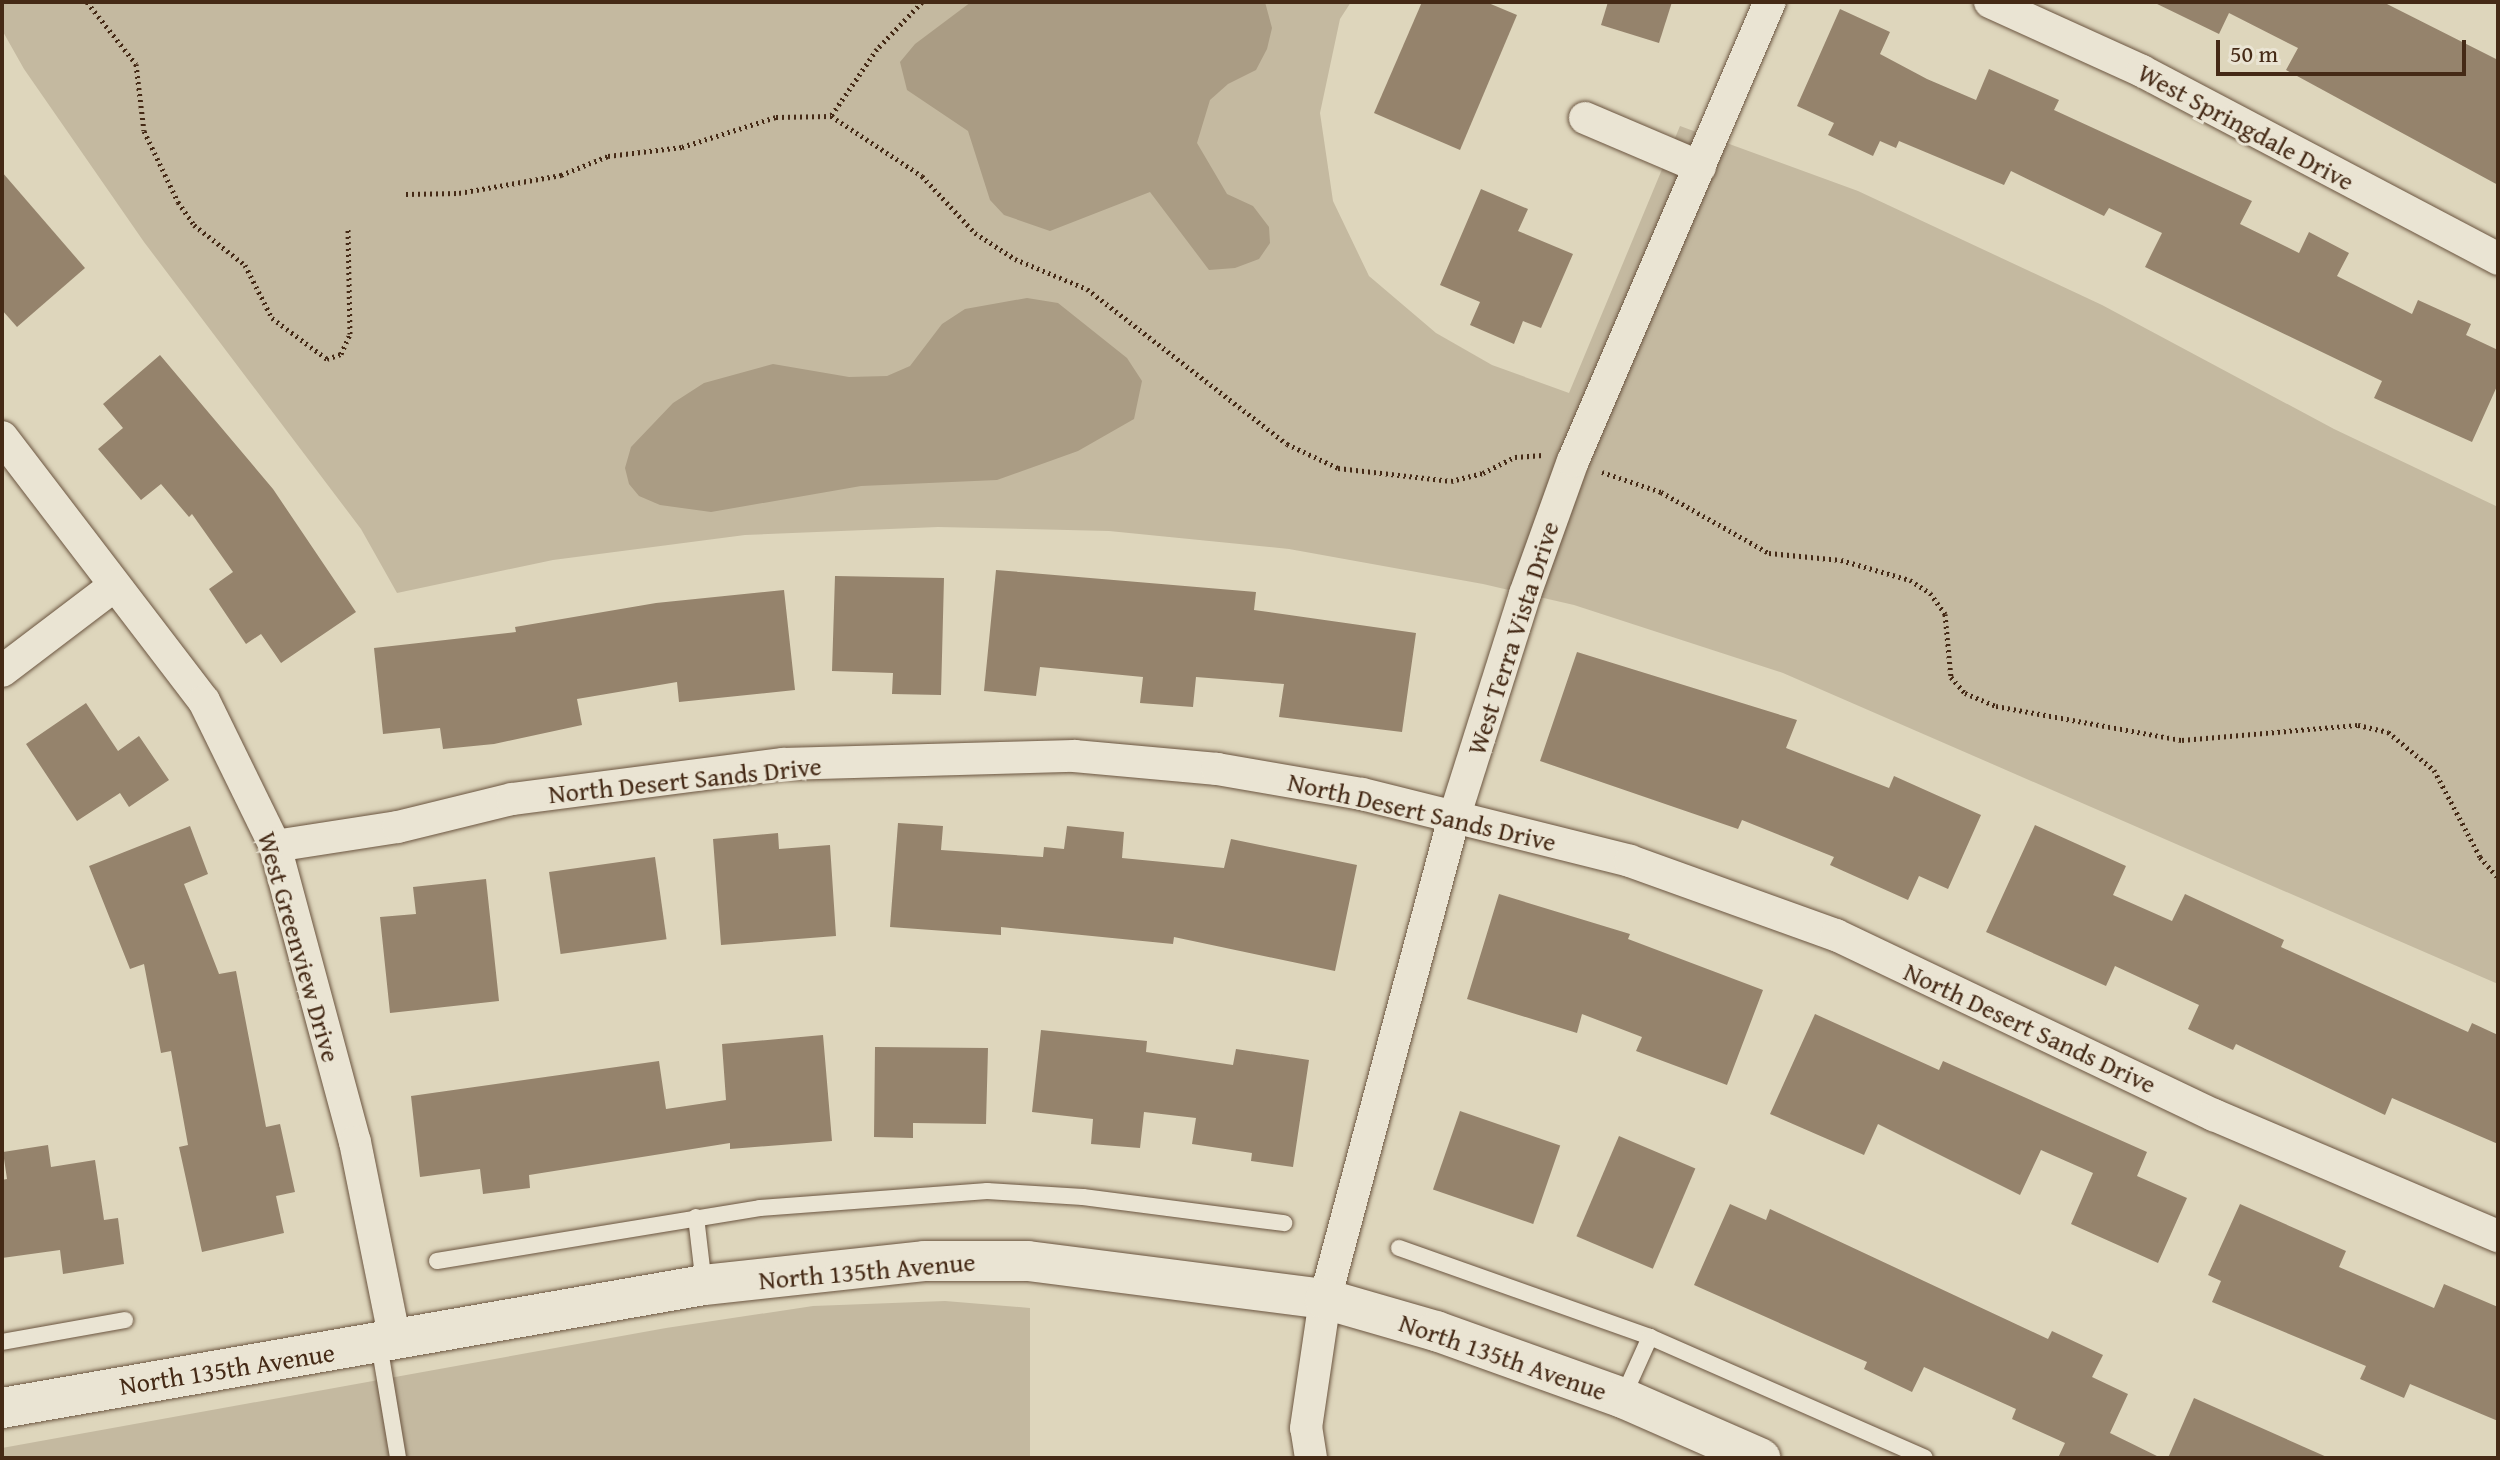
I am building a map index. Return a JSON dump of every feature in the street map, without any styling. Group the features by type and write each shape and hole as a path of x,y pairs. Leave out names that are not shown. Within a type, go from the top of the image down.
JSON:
{"street":[{"name":"West Terra Vista Drive","path":"1311,1458 1306,1428 1325,1299 1454,818 1573,461 1770,2"},
{"name":"West Springdale Drive","path":"1990,2 2142,71 2498,259"},
{"path":"1585,118 1700,167"},
{"name":"West Greenview Drive","path":"2,437 204,701 275,846 355,1142 387,1343"},
{"path":"2,671 114,586"},
{"name":"North Desert Sands Drive","path":"275,846 398,827 512,799 783,764 1074,756 1217,769 1362,794 1630,861 1836,935 2214,1115 2498,1236"},
{"name":"North 135th Avenue","path":"2,1408 387,1343 704,1285 924,1261 1028,1261 1325,1299 1436,1331 1623,1398 1760,1458"}],"lane":[{"path":"437,1261 696,1217 987,1191 1083,1197 1284,1223"},
{"path":"696,1217 704,1285"},
{"path":"1399,1248 1650,1337 1925,1458"},
{"path":"2,1342 125,1320"},
{"path":"1623,1398 1650,1337"},
{"path":"387,1343 398,1458"}],"path":[{"path":"87,2 136,64 144,131 178,202 194,225 245,265 272,318 327,359 341,354 350,334 348,229"},
{"path":"831,116 877,49 922,2"},
{"path":"406,194 459,193 561,175 608,156 682,147 776,117 831,116 922,176 975,233 1015,259 1087,289 1287,444 1338,468 1451,481 1515,457 1537,454 1573,461 1661,492 1769,553 1841,560 1910,580 1930,593 1945,614 1951,677 1965,693 1996,706 2182,740 2358,725 2388,732 2434,770 2480,857 2498,878"}],"shaded area":[{"path":"2,2 1351,2 1340,19 1320,113 1333,201 1369,276 1436,333 1492,365 1569,393 1680,126 1858,191 2102,305 2334,429 2498,507 2498,984 1783,673 1574,605 1483,584 1289,549 1109,531 938,527 745,535 553,560 397,593 361,529 144,242 24,69 2,30"},
{"path":"971,2 1265,2 1272,28 1267,49 1256,70 1228,84 1210,100 1197,143 1227,194 1253,206 1269,227 1270,243 1259,259 1235,268 1209,270 1150,192 1050,231 1004,215 990,200 968,131 907,90 900,62 915,44"},
{"path":"1027,298 1058,303 1127,358 1142,381 1134,419 1078,451 997,480 861,486 711,512 660,505 639,496 629,484 625,468 631,447 673,403 704,383 773,364 849,377 887,376 910,366 942,324 965,309"},
{"path":"945,1301 1030,1308 1030,1458 2,1458 2,1448 666,1328 813,1306"}],"building":[{"path":"1422,2 1486,2 1517,15 1460,150 1374,113"},
{"path":"1608,2 1672,2 1659,43 1601,25"},
{"path":"2153,2 2383,2 2498,60 2498,185 2286,70 2298,48 2229,13 2219,34"},
{"path":"1840,9 1890,32 1880,54 1927,79 1976,100 1989,69 2059,100 2054,110 2252,201 2240,224 2299,253 2309,232 2349,253 2337,276 2412,314 2418,300 2471,324 2466,335 2498,350 2498,384 2472,442 2374,398 2382,381 2145,267 2162,233 2109,208 2104,216 2011,171 2004,185 1899,141 1896,148 1880,141 1873,156 1828,135 1834,123 1797,106"},
{"path":"2,172 85,268 17,327 2,310"},
{"path":"1481,189 1528,209 1518,231 1573,254 1541,328 1523,321 1514,344 1470,325 1480,302 1440,285"},
{"path":"160,355 273,489 356,612 281,663 261,634 246,644 209,589 233,572 192,514 189,517 161,484 141,500 98,449 123,428 103,404"},
{"path":"996,570 1256,592 1254,610 1416,633 1402,732 1279,717 1284,684 1196,677 1193,707 1140,703 1143,677 1040,667 1036,696 984,691"},
{"path":"835,576 944,578 941,695 892,694 893,673 832,671"},
{"path":"784,590 795,690 679,702 677,682 577,699 582,725 494,744 443,749 440,728 383,734 374,648 516,632 515,627 656,603"},
{"path":"1577,652 1797,720 1786,748 1889,788 1894,776 1981,815 1948,889 1919,876 1908,900 1830,865 1834,857 1742,820 1738,829 1540,761"},
{"path":"86,703 118,751 139,736 169,780 129,807 120,793 77,821 26,744"},
{"path":"898,823 943,826 941,850 1043,857 1044,847 1064,849 1067,826 1124,832 1122,858 1224,868 1231,839 1357,865 1335,971 1174,937 1173,944 1001,927 1001,935 890,927"},
{"path":"2035,825 2126,866 2113,895 2172,921 2185,894 2284,940 2281,947 2468,1032 2472,1023 2498,1035 2498,1144 2392,1098 2385,1115 2236,1044 2233,1050 2188,1029 2199,1005 2115,966 2106,986 1986,932"},
{"path":"190,826 208,874 184,884 219,974 236,971 266,1127 280,1124 295,1192 276,1196 284,1233 202,1252 179,1147 188,1145 171,1051 161,1053 144,964 130,969 89,866"},
{"path":"778,833 779,849 830,845 836,936 721,945 713,839"},
{"path":"655,857 667,939 561,954 549,872"},
{"path":"486,879 499,1001 390,1013 380,917 416,914 413,887"},
{"path":"1499,894 1630,934 1628,939 1763,990 1727,1085 1636,1051 1642,1037 1582,1014 1577,1033 1467,999"},
{"path":"1815,1014 1939,1070 1943,1061 2147,1152 2137,1176 2187,1198 2158,1263 2071,1224 2093,1173 2041,1150 2020,1195 1878,1124 1864,1155 1770,1114"},
{"path":"1041,1030 1147,1041 1146,1052 1233,1065 1236,1049 1309,1060 1293,1167 1251,1161 1252,1153 1192,1144 1196,1118 1144,1112 1140,1148 1091,1144 1093,1119 1032,1112"},
{"path":"823,1035 832,1141 730,1149 730,1143 529,1175 530,1188 483,1194 480,1169 420,1177 411,1096 659,1061 666,1109 726,1100 722,1044"},
{"path":"875,1047 988,1048 986,1124 913,1123 913,1138 874,1137"},
{"path":"1460,1111 1560,1146 1533,1224 1433,1189"},
{"path":"1619,1136 1695,1168 1653,1269 1576,1236"},
{"path":"48,1145 51,1167 95,1160 104,1220 118,1218 124,1264 63,1274 60,1250 2,1258 2,1180 7,1179 3,1152"},
{"path":"1730,1204 1766,1220 1770,1209 2048,1339 2052,1331 2103,1355 2092,1377 2128,1394 2110,1433 2161,1458 2058,1458 2065,1443 2012,1419 2016,1409 1924,1367 1912,1392 1864,1369 1867,1362 1694,1285"},
{"path":"2240,1204 2346,1251 2339,1267 2434,1308 2444,1284 2498,1307 2498,1421 2410,1384 2404,1398 2360,1379 2366,1366 2212,1302 2221,1281 2208,1275"},
{"path":"2194,1398 2329,1458 2168,1458"}]}
